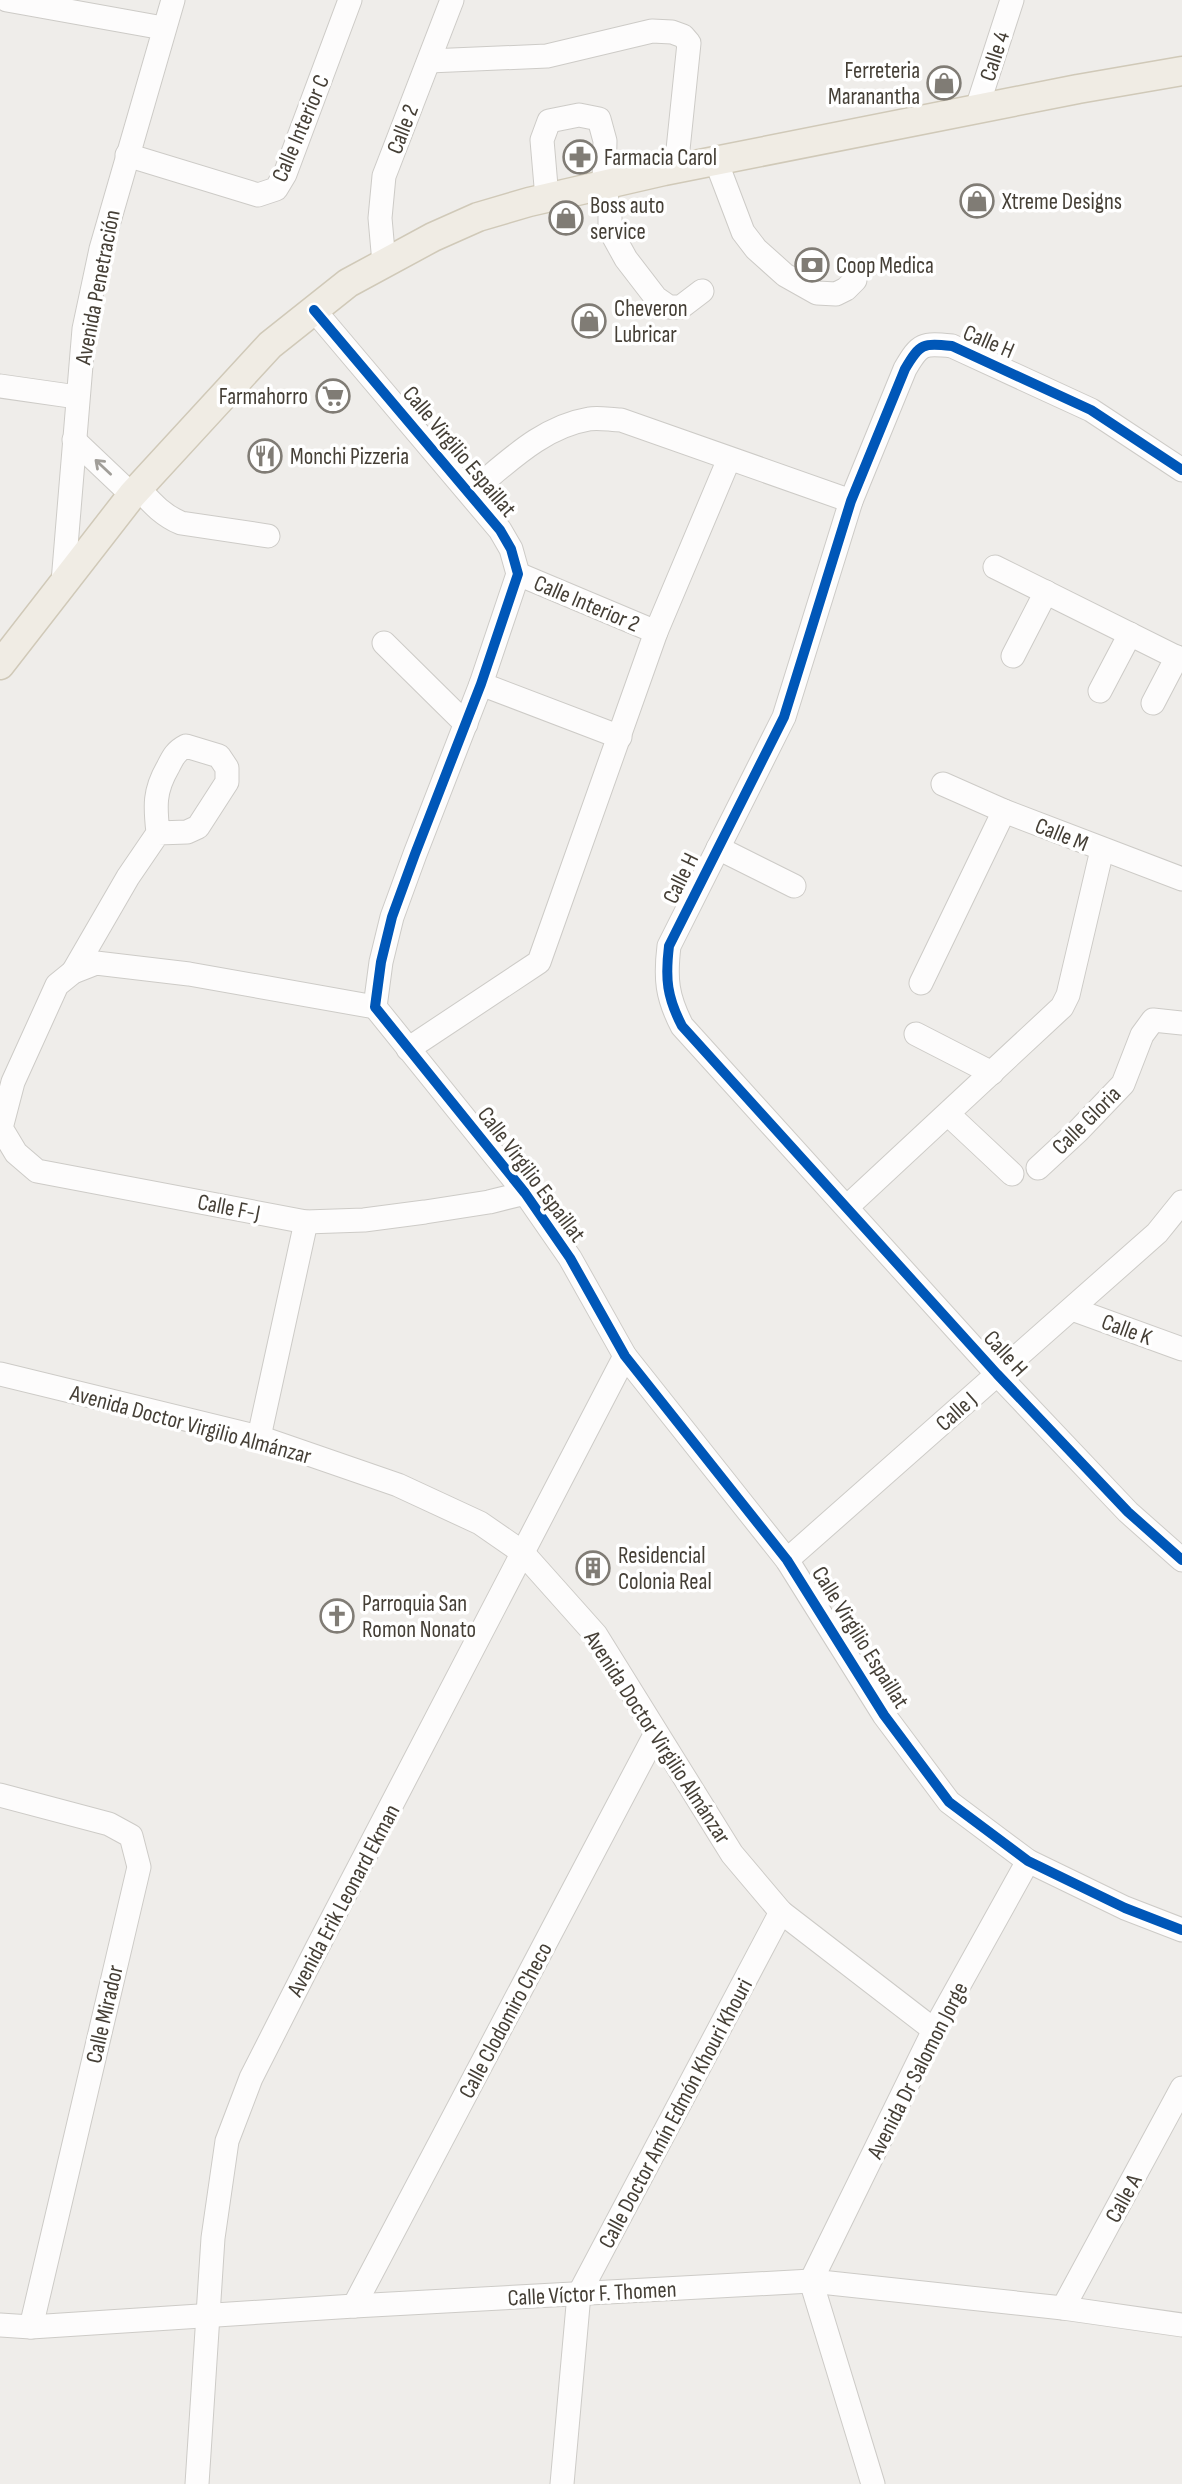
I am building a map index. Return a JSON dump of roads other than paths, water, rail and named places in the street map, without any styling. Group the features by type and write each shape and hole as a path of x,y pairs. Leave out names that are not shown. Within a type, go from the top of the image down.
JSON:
{"main road":[{"path":"0,665 135,491 270,345 348,283 433,237 478,216 676,169 1078,89 1182,71"}],"street":[{"path":"7,0 163,28"},
{"name":"Avenida Penetración","path":"63,582 84,329 100,250 173,0"},
{"name":"Calle Interior C","path":"127,155 258,195 276,190 285,174 350,0"},
{"name":"Calle 2","path":"384,263 380,218 384,176 452,0"},
{"name":"Calle 4","path":"976,111 1012,0"},
{"path":"429,61 547,56 652,31 672,32 683,36 689,43 676,169"},
{"path":"547,198 542,140 550,121 579,115 599,119 606,141 604,186 610,230 626,258 656,298 669,307 681,307 702,291"},
{"path":"716,161 743,232 755,250 785,275 817,293 835,294 846,289 855,280"},
{"name":"Calle Virgilio Espaillat","path":"314,310 500,530 511,549 518,574"},
{"name":"Calle H","path":"1182,470 1091,410 952,346 921,346 905,369 851,501 783,717 669,946 666,972 670,1004 682,1026 997,1374 1128,1512 1182,1560"},
{"path":"0,386 78,397"},
{"path":"470,494 540,438 561,426 591,418 621,420 851,501"},
{"path":"74,440 158,510 180,523 268,536"},
{"path":"408,1049 539,962 656,632 729,459"},
{"path":"995,567 1179,659 1153,703"},
{"path":"7,1079 57,985 73,972 96,963 189,974 375,1007 381,962 393,917 481,684 518,574"},
{"name":"Calle Interior 2","path":"518,574 656,632"},
{"path":"1013,656 1045,592"},
{"path":"1100,691 1130,634"},
{"path":"384,643 466,724"},
{"path":"481,684 620,737"},
{"name":"Calle M","path":"943,784 1102,850 1182,879"},
{"path":"921,984 1004,811"},
{"path":"73,972 128,877 158,833"},
{"path":"718,848 794,886"},
{"path":"847,1207 1062,1007 1068,995 1102,850"},
{"name":"Calle Virgilio Espaillat","path":"375,1007 525,1193 570,1258 625,1356 788,1560 884,1715 949,1802 1028,1861 1125,1908 1182,1930"},
{"name":"Calle Gloria","path":"1038,1168 1123,1084 1142,1035 1153,1020 1182,1023"},
{"path":"916,1034 992,1073"},
{"name":"Calle F-J","path":"7,1079 1,1128 16,1153 37,1171 306,1222 364,1220 425,1212 489,1202 525,1193"},
{"path":"948,1114 1012,1174"},
{"name":"Calle J","path":"788,1560 1157,1233 1182,1202"},
{"path":"259,1437 306,1222"},
{"name":"Calle K","path":"1072,1309 1182,1349"},
{"name":"Avenida Erik Leonard Ekman","path":"197,2484 214,2238 225,2152 251,2078 625,1356"},
{"name":"Avenida Doctor Virgilio Almánzar","path":"0,1374 259,1437 398,1485 480,1523 522,1552 596,1635 733,1854 781,1912 934,2031"},
{"name":"Calle Clodomiro Checo","path":"354,2306 656,1733"},
{"name":"Calle Mirador","path":"0,1795 109,1824 131,1836 139,1867 31,2327"},
{"name":"Avenida Dr Salomon Jorge","path":"811,2281 934,2031 1028,1861"},
{"name":"Calle Doctor Amín Edmón Khouri Khouri","path":"562,2484 579,2294 781,1912"},
{"name":"Calle A","path":"1063,2308 1173,2124 1182,2088"},
{"path":"811,2281 873,2484"},
{"name":"Calle Víctor F. Thomen","path":"0,2325 31,2327 811,2281 1063,2308 1182,2325"}],"place":[{"name":"Ferreteria Maranantha","path":"944,83"},
{"name":"Farmacia Carol","path":"580,157"},
{"name":"Xtreme Designs","path":"977,201"},
{"name":"Boss auto service","path":"566,218"},
{"name":"Coop Medica","path":"812,265"},
{"name":"Cheveron Lubricar","path":"589,321"},
{"name":"Farmahorro","path":"333,396"},
{"name":"Monchi Pizzeria","path":"265,456"},
{"name":"Residencial Colonia Real","path":"593,1568"},
{"name":"Parroquia San Romon Nonato","path":"337,1616"}]}
